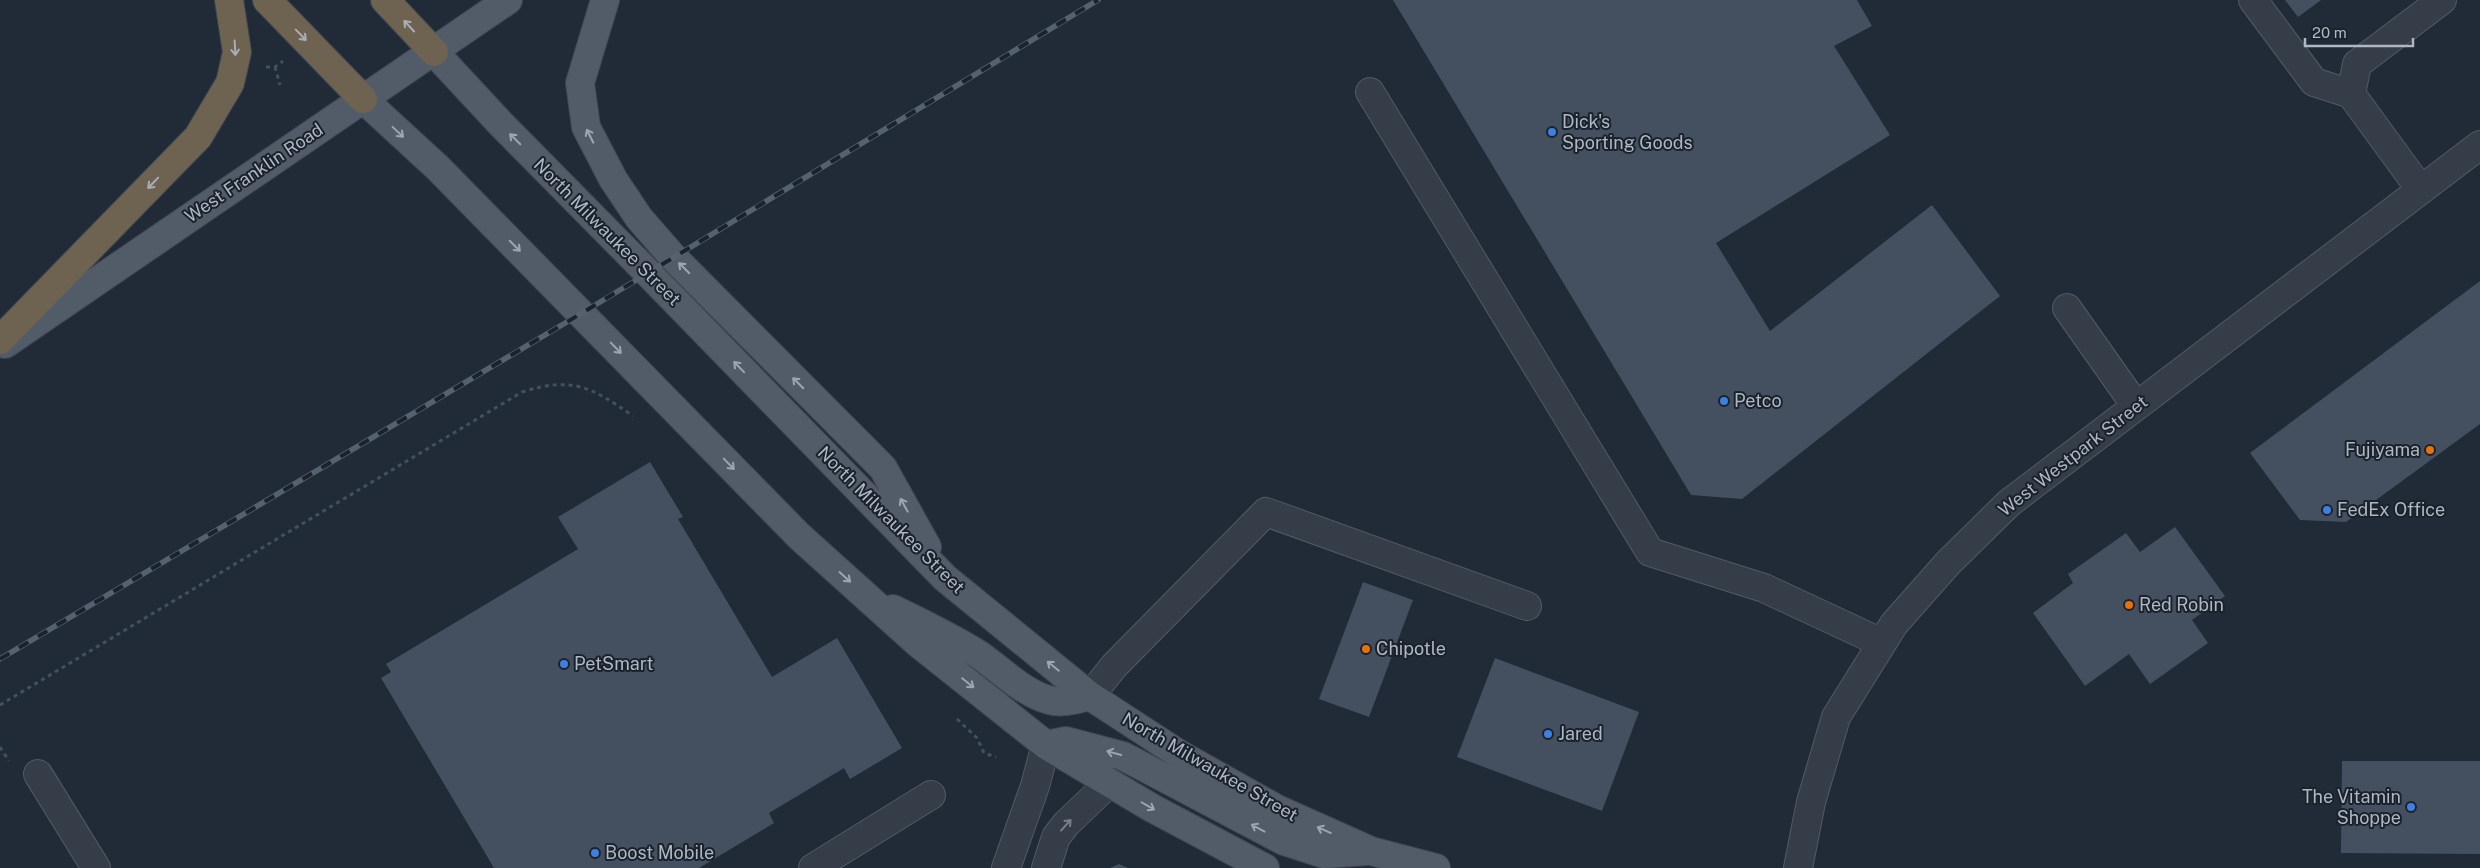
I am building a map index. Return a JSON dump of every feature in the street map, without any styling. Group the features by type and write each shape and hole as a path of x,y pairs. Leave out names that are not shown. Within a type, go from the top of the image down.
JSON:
{"highway":[{"path":"0,340 198,137 230,83 237,52 230,0"},
{"path":"267,0 363,99"},
{"path":"385,0 434,52"}],"main road":[{"name":"West Franklin Road","path":"0,347 508,0"},
{"path":"605,0 580,82 586,127 613,179 639,218 673,257 883,468 945,578"},
{"name":"North Milwaukee Street","path":"434,52 500,123 648,272 945,578 1090,696 1179,754 1277,810 1371,851 1436,868"},
{"path":"363,99 458,189 799,536 919,644 1046,745 1109,783 1265,868"},
{"path":"869,598 932,628 977,654 1035,694 1050,700 1067,702 1090,696"},
{"path":"1046,745 1066,740 1123,756 1284,841 1324,854 1371,851"}],"street":[{"path":"2253,0 2314,82 2351,94 2421,190"},
{"path":"2351,94 2356,64 2442,0"},
{"path":"1370,92 1650,552 1764,588 1882,644"},
{"name":"West Westpark Street","path":"1798,868 1811,802 1836,717 1894,624 1948,562 2009,503 2480,145"},
{"path":"2067,308 2136,406"},
{"path":"1090,696 1114,666 1266,512 1528,606"},
{"path":"1006,868 1035,786 1046,745"},
{"path":"38,774 96,868"},
{"path":"1046,868 1056,837 1066,824 1109,783"},
{"path":"813,868 931,795"}],"path":[{"path":"264,67 275,67 290,57"},
{"path":"275,67 280,85"},
{"path":"0,705 522,392 547,384 576,385 601,394 638,420"}],"building":[{"path":"1393,0 1857,0 1872,26 1834,46 1890,135 1716,243 1770,331 1932,205 2000,296 1742,499 1691,495"},
{"path":"2285,0 2321,0 2298,17"},
{"path":"2480,281 2480,424 2346,522 2300,520 2250,453"},
{"path":"650,462 683,517 678,519 772,677 837,638 902,748 850,779 844,768 769,813 774,823 699,868 494,868 381,678 391,672 386,664 578,549 558,517"},
{"name":"Red Robin","path":"2175,527 2225,596 2192,620 2208,643 2150,684 2129,654 2085,686 2033,613 2073,583 2068,574 2126,533 2140,552"},
{"name":"Chipotle","path":"1363,582 1413,600 1369,717 1319,699"},
{"name":"Jared","path":"1495,658 1639,712 1602,811 1457,757"},
{"name":"The Vitamin Shoppe","path":"2342,761 2480,761 2480,854 2341,853"},
{"path":"1119,864 1128,868 1110,868"}],"railway":[{"path":"0,659 582,313 1098,0"}],"place":[{"name":"Dick's Sporting Goods","path":"1552,132"},
{"name":"Petco","path":"1724,401"},
{"name":"Fujiyama","path":"2430,450"},
{"name":"FedEx Office","path":"2327,510"},
{"name":"Red Robin","path":"2129,605"},
{"name":"Chipotle","path":"1366,649"},
{"name":"PetSmart","path":"564,664"},
{"name":"Jared","path":"1548,734"},
{"name":"The Vitamin Shoppe","path":"2411,807"},
{"name":"Boost Mobile","path":"595,853"}]}
